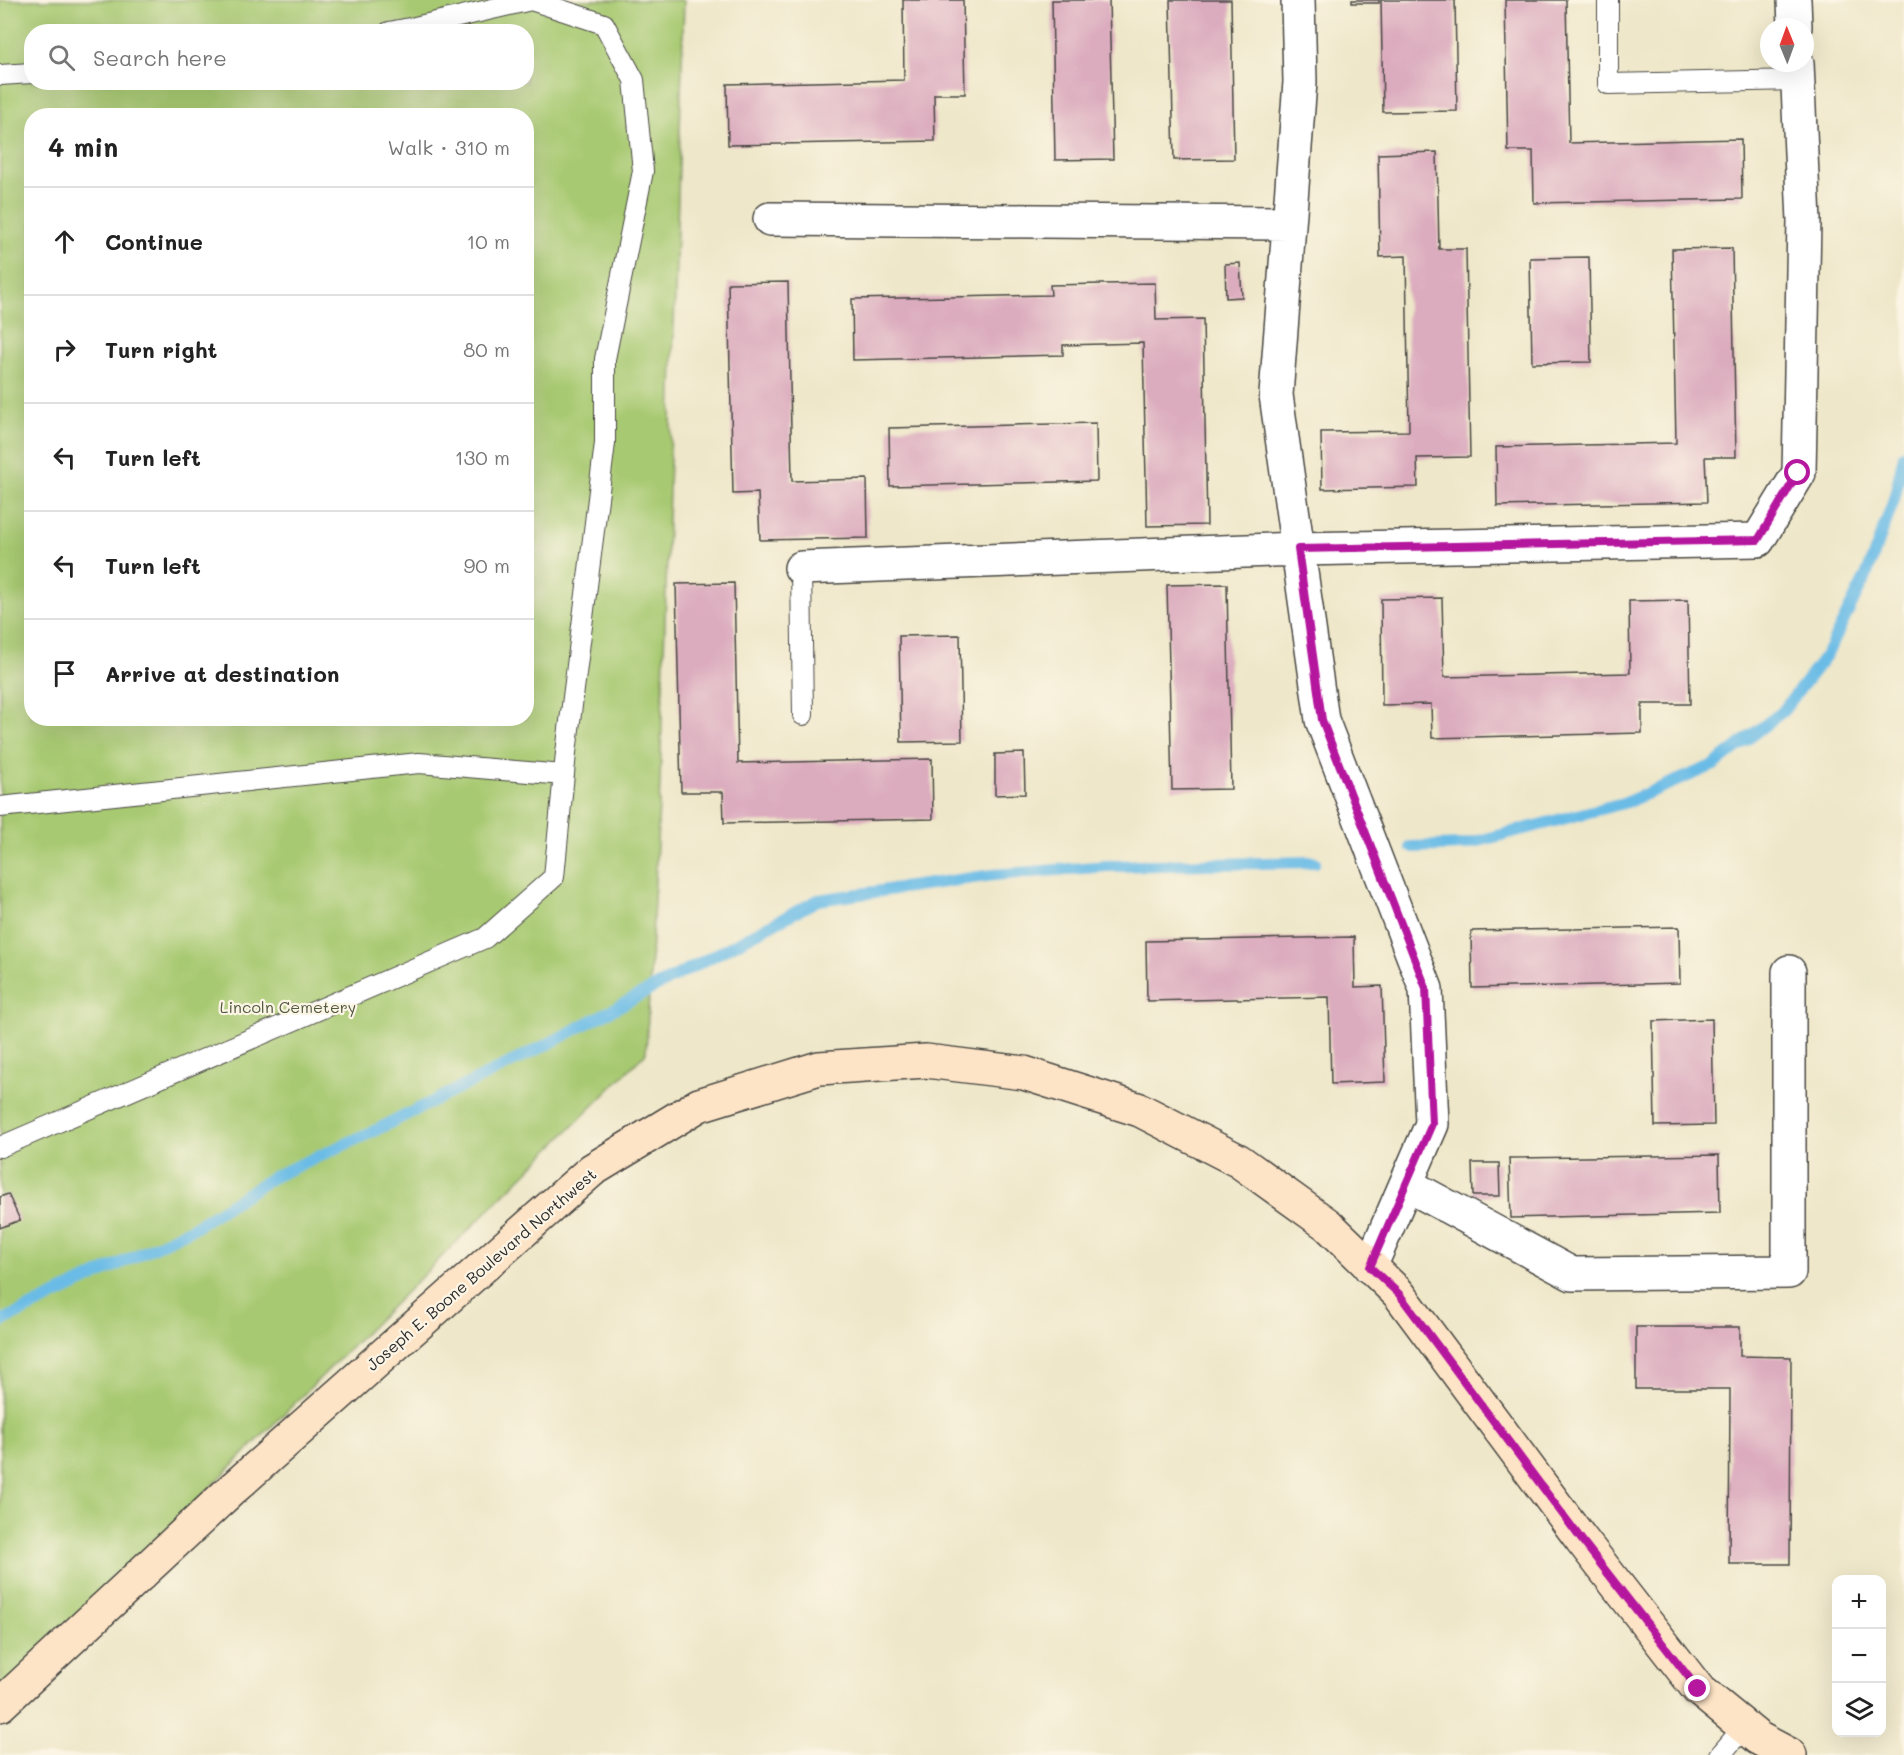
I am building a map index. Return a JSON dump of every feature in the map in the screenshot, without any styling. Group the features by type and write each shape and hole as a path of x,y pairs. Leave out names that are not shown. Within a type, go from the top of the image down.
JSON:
{"main road":[{"name":"Joseph E. Boone Boulevard Northwest","path":"0,1705 229,1492 592,1170 699,1105 819,1068 926,1061 1024,1073 1140,1110 1239,1161 1328,1226 1399,1294 1574,1530 1698,1689 1758,1738 1790,1755"}],"street":[{"path":"1298,0 1300,82 1276,395 1322,720 1426,988 1432,1124 1370,1267"},
{"path":"1794,0 1795,18"},
{"path":"801,568 1298,549 1758,540 1798,473 1804,221 1797,72"},
{"path":"770,219 1289,223"},
{"path":"1406,1184 1572,1274 1789,1272 1789,972"}],"lane":[{"path":"0,1147 485,938 554,877 564,775 605,443 605,359 643,171 634,80 604,24 531,0 428,24"},
{"path":"1608,0 1608,84 1782,72"},
{"path":"0,75 24,74"},
{"path":"801,568 803,715"},
{"path":"0,807 419,763 564,775"},
{"path":"1720,1755 1744,1726"}],"green space":[{"name":"Lincoln Cemetery","path":"0,0 684,0 660,785 646,1053 0,1697"}],"building":[{"path":"903,0 963,0 965,94 934,94 935,141 728,145 727,84 904,80"},
{"path":"1052,0 1109,0 1113,159 1055,160"},
{"path":"1170,0 1231,0 1234,159 1174,160"},
{"path":"1352,0 1379,0 1379,3 1352,3"},
{"path":"1381,0 1455,0 1457,111 1383,112"},
{"path":"1505,0 1566,0 1569,143 1741,139 1742,199 1534,203 1533,151 1508,151"},
{"path":"1437,152 1439,249 1466,249 1470,457 1417,458 1418,487 1322,489 1321,432 1409,431 1406,256 1380,257 1378,154"},
{"path":"1732,248 1736,457 1705,457 1707,502 1497,506 1496,447 1676,443 1672,249"},
{"path":"1589,257 1591,362 1532,363 1530,258"},
{"path":"1240,263 1242,297 1226,298 1225,264"},
{"path":"788,282 792,481 867,479 868,538 760,540 758,493 733,494 728,283"},
{"path":"1155,283 1156,320 1203,319 1207,525 1147,526 1143,343 1063,345 1063,355 853,360 852,299 1051,295 1050,285"},
{"path":"1096,423 1097,481 890,486 889,428"},
{"path":"734,583 738,763 932,759 933,819 724,823 723,792 681,792 676,584"},
{"path":"1227,584 1231,789 1172,790 1167,585"},
{"path":"1442,598 1444,677 1630,673 1629,601 1688,600 1690,704 1642,704 1642,733 1432,738 1431,704 1382,705 1381,599"},
{"path":"960,635 962,741 901,742 899,636"},
{"path":"1024,753 1025,794 995,795 995,754"},
{"path":"1679,927 1680,983 1472,988 1471,931"},
{"path":"1354,937 1355,987 1382,986 1385,1082 1331,1084 1329,997 1147,1001 1146,941"},
{"path":"1712,1019 1714,1125 1655,1126 1653,1021"},
{"path":"1719,1155 1720,1213 1511,1218 1509,1158"},
{"path":"1472,1163 1499,1163 1500,1196 1473,1196"},
{"path":"8,1194 20,1220 0,1228 0,1197"},
{"path":"1636,1327 1740,1327 1740,1356 1791,1357 1790,1564 1729,1564 1730,1389 1636,1389"}],"waterway":[{"path":"1411,847 1463,845 1627,802 1714,765 1783,711 1827,654 1866,576 1894,500 1904,455"},
{"path":"0,1322 193,1228 273,1177 372,1132 548,1044 818,900 993,875 1108,866 1315,862"}],"route":[{"path":"1698,1689 1581,1539 1399,1294 1370,1267 1432,1124 1426,988 1322,720 1298,549 1758,540 1798,473"}]}
